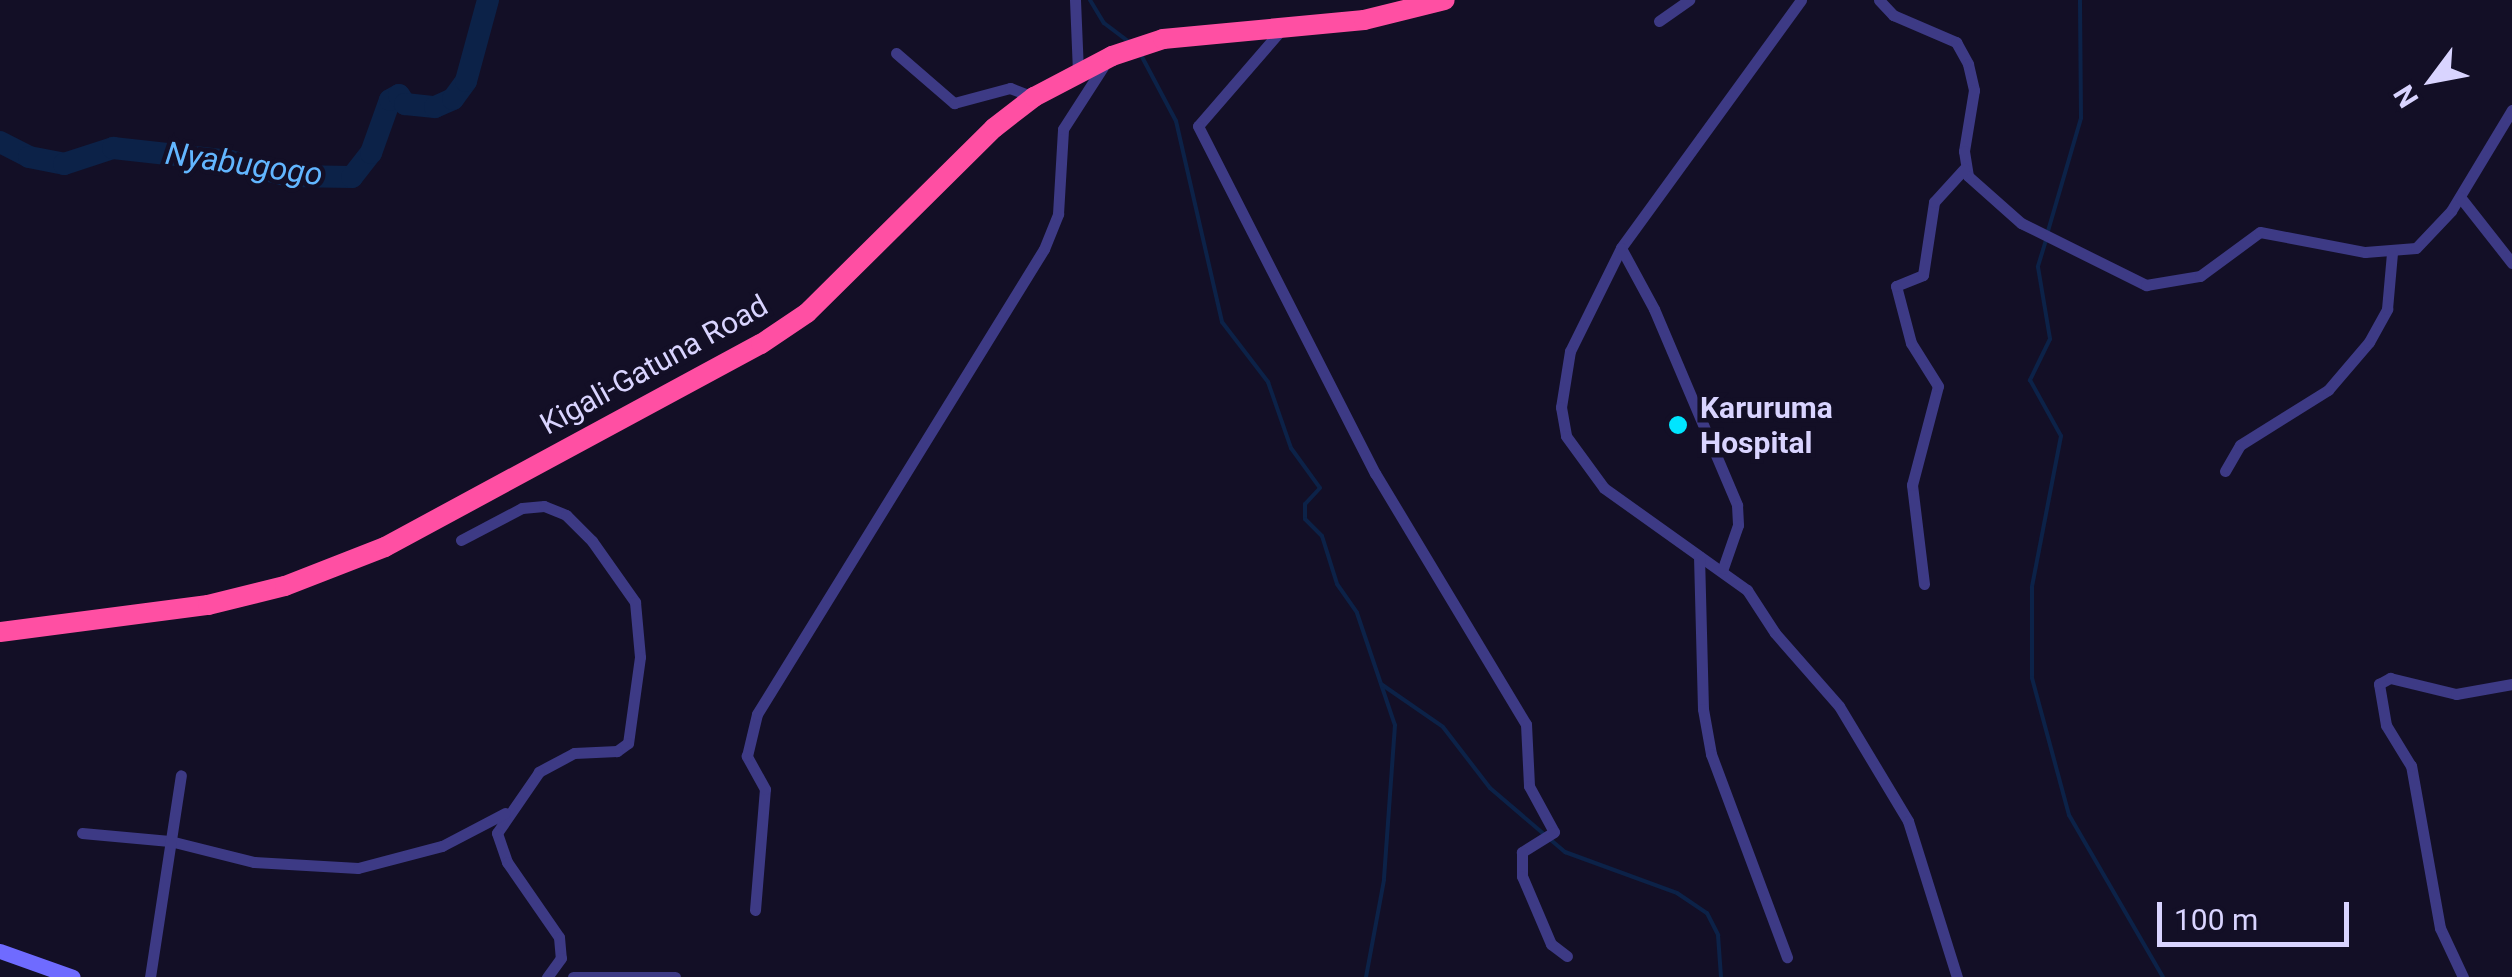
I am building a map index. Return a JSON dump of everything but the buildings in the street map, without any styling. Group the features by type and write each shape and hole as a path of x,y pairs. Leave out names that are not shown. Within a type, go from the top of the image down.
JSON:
{"highway":[{"name":"Kigali-Gatuna Road","path":"0,632 162,614 251,596 397,540 702,378 807,313 960,158 1034,97 1112,56 1163,38 1398,15 1444,0"}],"main road":[{"path":"0,951 73,977"}],"street":[{"path":"1075,0 1078,71"},
{"path":"1659,21 1689,0"},
{"path":"1801,0 1621,248 1570,350 1562,383 1566,436 1604,488 1699,556 1724,568 1838,706 1896,799 1957,977"},
{"path":"1880,0 1893,15 1956,42 1968,64 1974,117 1964,169 1934,202 1924,275 1896,286 1911,342 1938,386 1912,485 1924,584"},
{"path":"1284,27 1198,126 1374,473 1526,724 1529,786 1554,832 1522,852 1522,876 1551,944 1567,956"},
{"path":"896,53 954,103 1010,88 1034,97"},
{"path":"755,910 765,789 747,756 758,714 1044,249 1058,214 1063,129 1112,56"},
{"path":"1964,169 2021,222 2146,285 2200,276 2260,232 2392,254 2430,240 2512,110"},
{"path":"2460,197 2512,263"},
{"path":"1621,248 1654,309 1736,506 1738,525 1724,568"},
{"path":"2225,470 2262,426 2328,390 2368,342 2387,309 2392,254"},
{"path":"461,540 522,508 544,506 566,515 592,541 635,602 640,656 628,743 617,751 574,753 540,772 505,813 497,833 503,853 563,949 547,977"},
{"path":"1699,556 1703,709 1712,754 1787,957"},
{"path":"2464,977 2440,928 2410,766 2386,725 2380,684 2390,678 2456,694 2512,684"},
{"path":"150,977 182,775"},
{"path":"82,833 170,841 254,862 358,868 442,846 505,813"},
{"path":"573,977 675,977"}],"waterway":[{"name":"Nyabugogo","path":"0,142 29,157 64,164 113,148 230,161 289,176 352,177 371,153 390,100 399,95 405,104 435,107 453,99 466,81 488,0"},
{"path":"1090,0 1104,23 1132,44"},
{"path":"2048,231 2081,118 2080,0"},
{"path":"1141,55 1176,121 1222,322 1268,382 1291,448 1320,488 1305,504 1305,519 1322,536 1337,584 1357,613 1395,725 1384,880 1366,977"},
{"path":"2046,240 2038,267 2050,339 2030,380 2061,436 2032,587 2032,678 2069,815 2163,977"},
{"path":"1381,684 1443,727 1490,788 1565,852 1677,893 1707,913 1718,935 1721,977"}],"place":[{"name":"Karuruma Hospital","path":"1678,425"}]}
